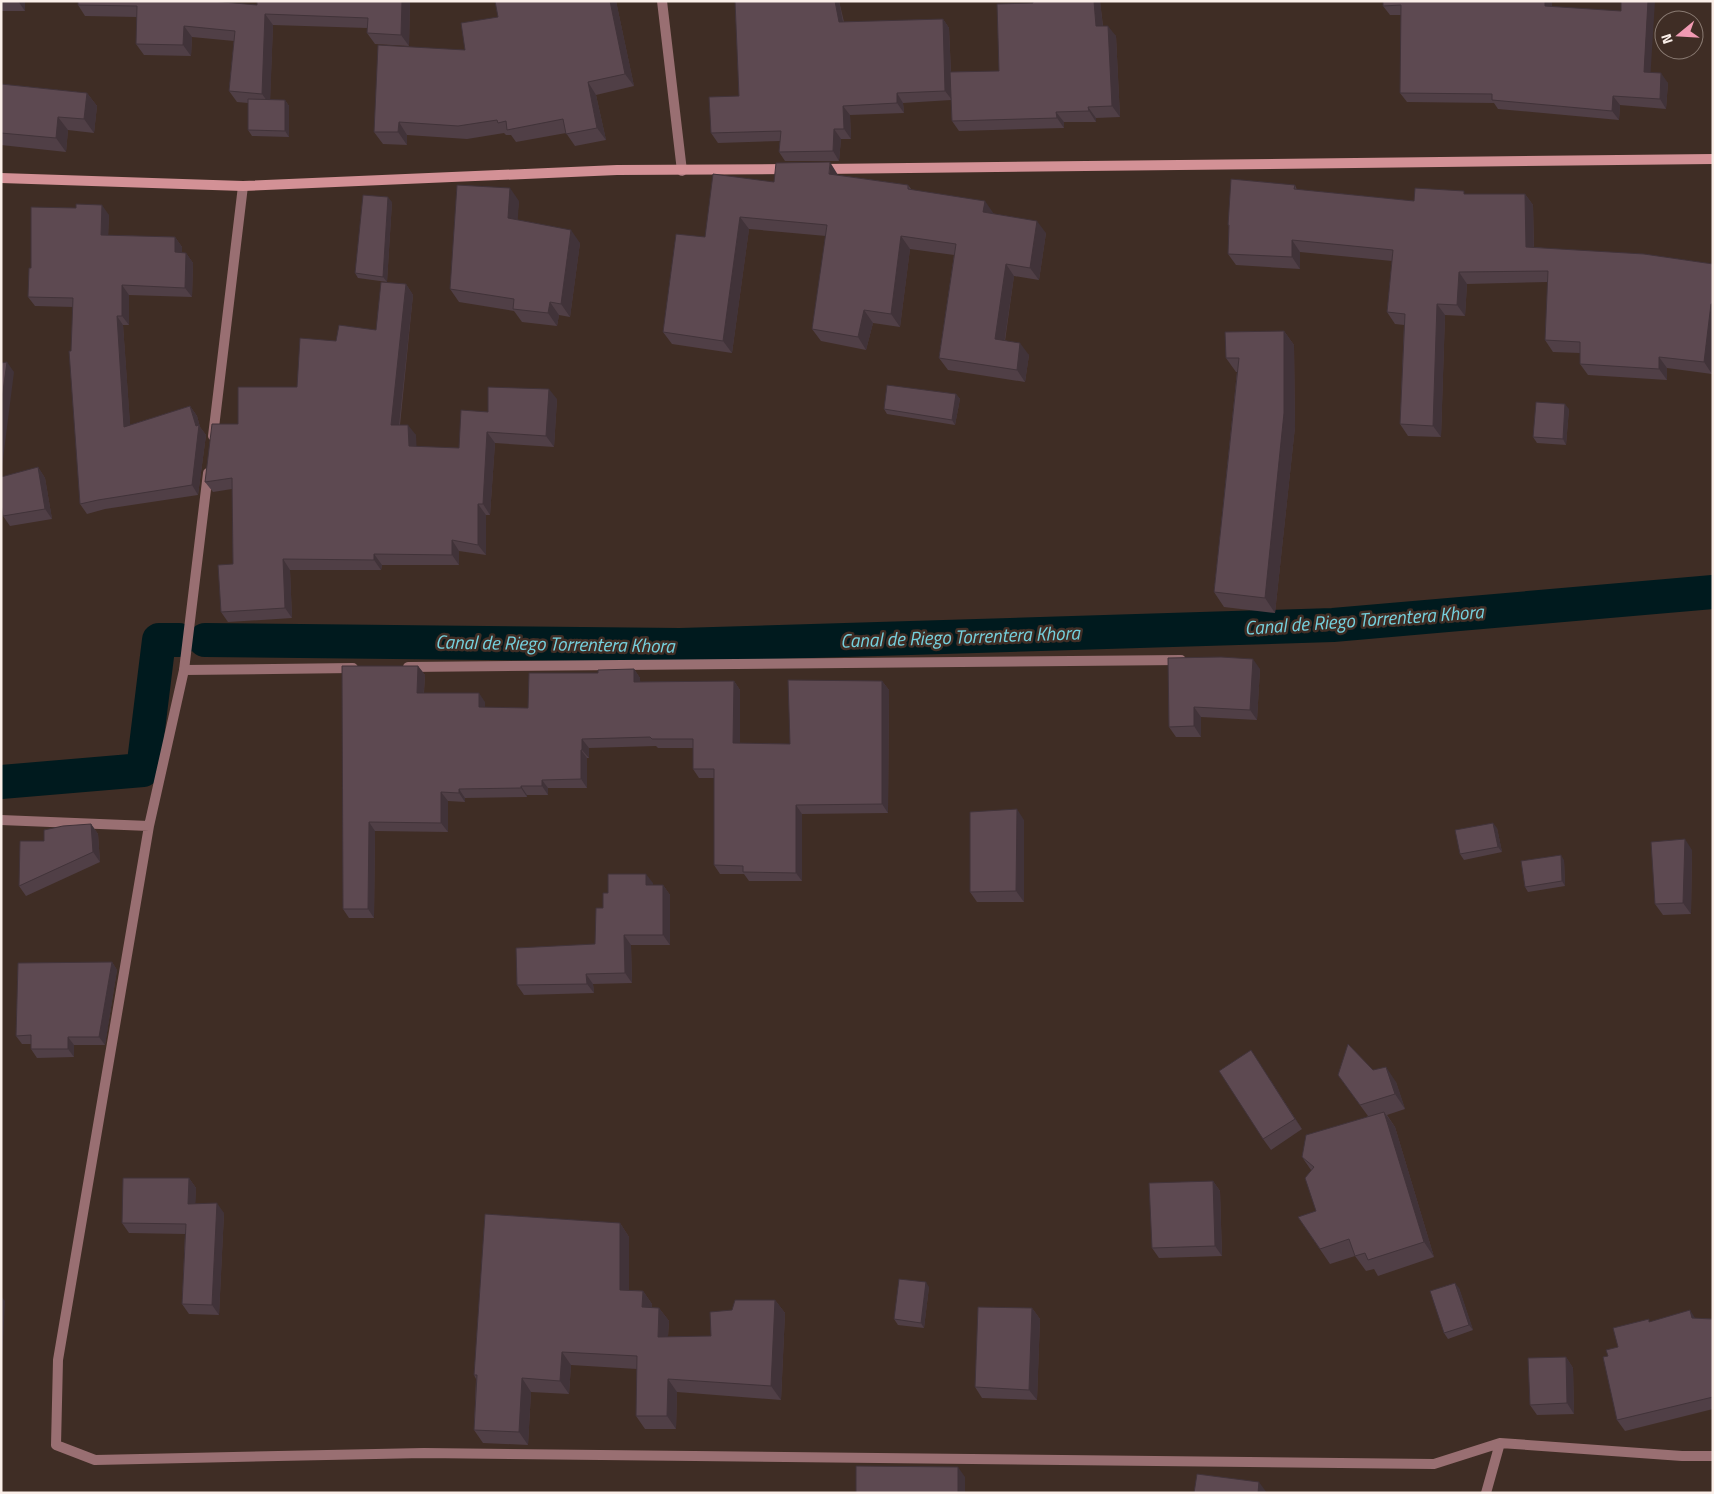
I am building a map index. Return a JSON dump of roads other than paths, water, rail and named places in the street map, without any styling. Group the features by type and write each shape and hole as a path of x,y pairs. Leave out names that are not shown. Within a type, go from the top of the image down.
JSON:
{"main road":[{"path":"1,178 243,186 617,170 682,171 1713,159"}],"street":[{"path":"662,1 682,171"},
{"path":"212,443 243,186"},
{"path":"210,462 184,670 149,826 58,1360 56,1445 95,1460 424,1453 1434,1464 1500,1443 1682,1456 1713,1456"},
{"path":"394,668 1194,660"},
{"path":"184,670 364,668"},
{"path":"1,820 149,826"},
{"path":"1486,1493 1500,1443"}],"waterway":[{"name":"Canal de Riego Torrentera Khora","path":"205,640 680,645 1333,625 1713,592"},
{"name":"Canal de Riego Torrentera Khora","path":"1,782 143,770 159,640 179,640"}]}
